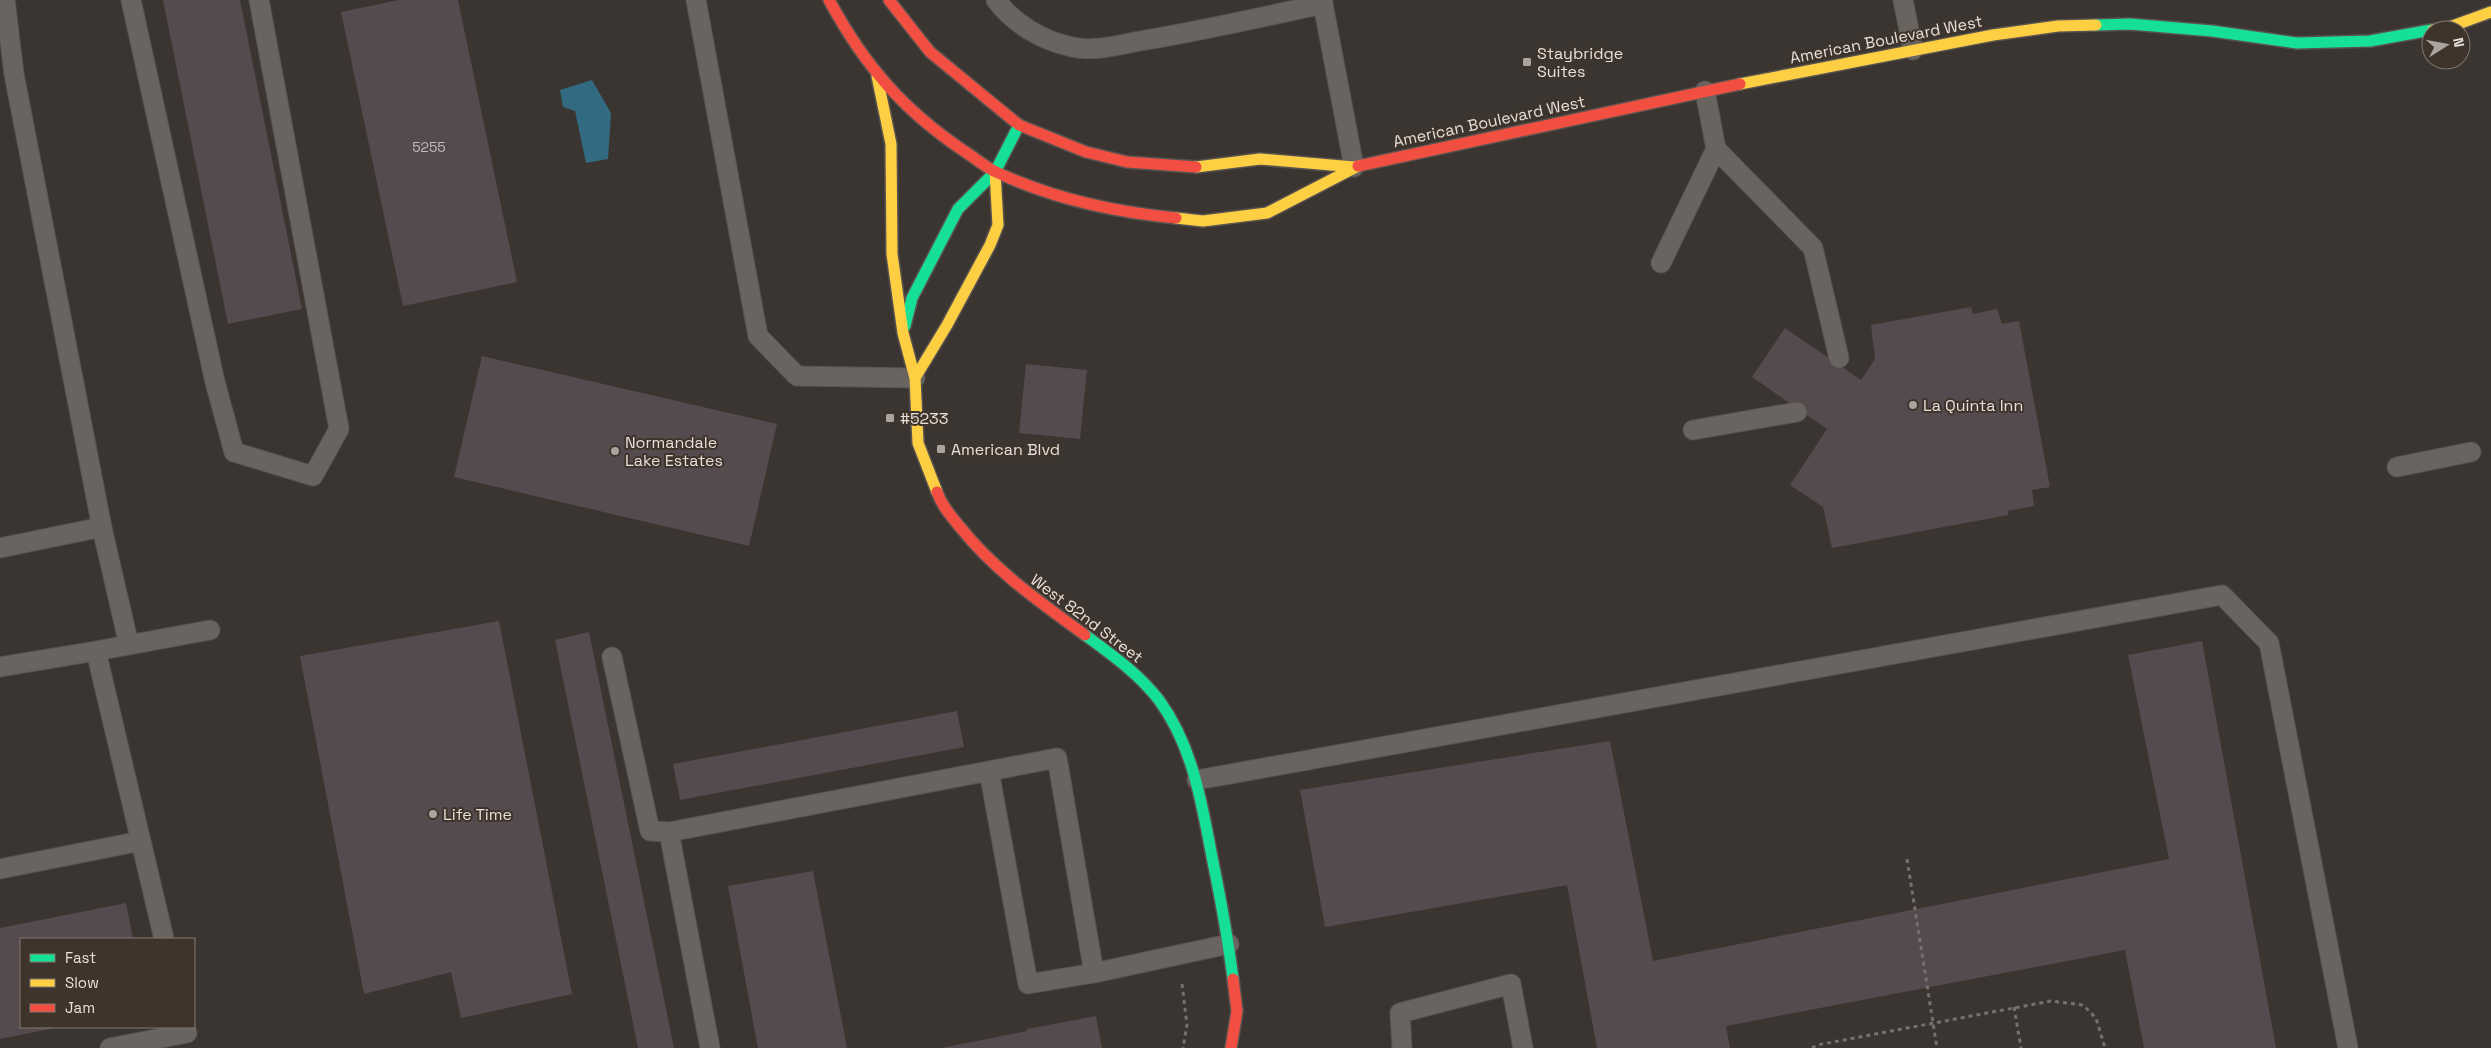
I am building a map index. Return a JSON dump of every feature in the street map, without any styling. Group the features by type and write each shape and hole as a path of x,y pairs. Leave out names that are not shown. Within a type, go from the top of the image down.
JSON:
{"street":[{"name":"American Boulevard West","path":"828,0 846,32 877,76 931,130 995,172 1062,198 1132,214 1203,220 1268,213 1354,167 1706,90 1993,36 2067,26 2130,24 2297,43 2370,41 2421,32"},
{"name":"American Boulevard West","path":"889,0 930,52 1019,125 1086,152 1126,162 1194,167 1260,159 1354,167"},
{"name":"American Boulevard West","path":"2469,20 2491,12"},
{"path":"877,76 891,144 892,254 903,333"},
{"name":"West 82nd Street","path":"1019,125 995,172 958,208 912,298 903,333 915,378 918,443 941,503 977,549 1014,583 1130,668 1159,701 1182,740 1197,780 1229,944 1237,1012 1231,1048"},
{"path":"915,378 960,301 990,245 998,225 995,172"}],"lane":[{"path":"5,0 14,74 102,527 129,645"},
{"path":"131,0 215,382 234,452 312,476 339,429 259,0"},
{"path":"696,0 758,336 797,376 915,378"},
{"path":"996,0 1005,12 1036,34 1073,48 1104,48 1156,39 1323,2 1354,167"},
{"path":"1903,0 1913,50"},
{"path":"1706,90 1716,149 1813,248 1840,358"},
{"path":"1661,263 1716,149"},
{"path":"1693,430 1797,412"},
{"path":"2397,467 2471,452"},
{"path":"0,548 102,527"},
{"path":"1197,780 2222,595 2269,643 2348,1048"},
{"path":"0,667 210,630"},
{"path":"96,651 164,938"},
{"path":"612,657 650,831 669,832 1057,758 1094,972"},
{"path":"989,771 1028,984 1178,956 1229,944"},
{"path":"669,832 710,1048"},
{"path":"0,870 141,841"},
{"path":"1402,1048 1400,1013 1511,984 1523,1048"},
{"path":"110,1048 187,1036"}],"path":[{"path":"1907,859 1937,1048"},
{"path":"1178,956 1187,1025 1183,1048"},
{"path":"1812,1048 1817,1045 1933,1021 2051,1001 2083,1005 2096,1018 2104,1048"},
{"path":"2014,1007 2020,1048"}],"water":[{"path":"592,80 611,113 608,159 586,163 575,111 563,107 560,90"}],"building":[{"path":"163,0 240,0 302,309 228,324"},
{"path":"399,0 458,0 517,282 403,306 341,12"},
{"name":"La Quinta Inn","path":"1971,307 1973,314 1997,309 2002,324 2019,321 2050,487 2032,490 2034,506 2008,511 2008,515 1832,548 1823,507 1790,485 1827,429 1752,377 1785,328 1861,380 1875,359 1871,325"},
{"name":"Normandale Lake Estates","path":"482,356 777,424 749,546 454,477"},
{"path":"1026,364 1087,370 1080,439 1019,433"},
{"name":"Life Time","path":"499,621 572,994 461,1018 451,972 364,994 300,656"},
{"path":"589,632 674,1048 638,1048 555,640"},
{"path":"2202,641 2276,1048 2144,1048 2125,950 1726,1026 1730,1048 1597,1048 1567,885 1325,927 1300,790 1610,741 1653,961 2169,859 2128,655"},
{"path":"957,711 964,747 680,800 673,764"},
{"path":"813,871 847,1048 758,1048 728,886"},
{"path":"126,903 133,938 20,938 20,1028 55,1028 0,1039 0,928"},
{"path":"1096,1016 1102,1048 941,1048 1027,1031 1027,1029"}],"traffic: fast":[{"path":"2096,25 2130,24 2212,31 2297,43 2370,41 2421,32"},
{"path":"905,326 912,298 958,209 995,172 1019,125"},
{"path":"1085,635 1124,665 1151,690 1171,718 1181,738 1189,758 1200,799 1222,906 1233,979"}],"traffic: slow":[{"path":"2469,20 2491,12"},
{"path":"1740,84 1993,35 2058,26 2096,25"},
{"path":"877,76 891,144 892,254 903,333 915,378 918,443 937,492"},
{"path":"1196,167 1260,159 1354,167"},
{"path":"1176,218 1203,221 1267,213 1358,166"},
{"path":"915,378 947,325 990,245 998,225 995,172"}],"traffic: jam":[{"path":"829,0 871,66 904,102 942,135 988,168 1039,190 1084,203 1176,218"},
{"path":"889,0 930,52 1019,125 1086,152 1127,162 1196,167"},
{"path":"1358,166 1740,84"},
{"path":"937,492 950,515 988,558 1019,585 1085,635"},
{"path":"1231,1048 1237,1011 1233,979"}],"place":[{"name":"Staybridge Suites","path":"1527,62"},
{"name":"La Quinta Inn","path":"1913,405"},
{"name":"#5233","path":"890,418"},
{"name":"American Blvd","path":"941,449"},
{"name":"Normandale Lake Estates","path":"615,451"},
{"name":"Life Time","path":"433,814"}]}
